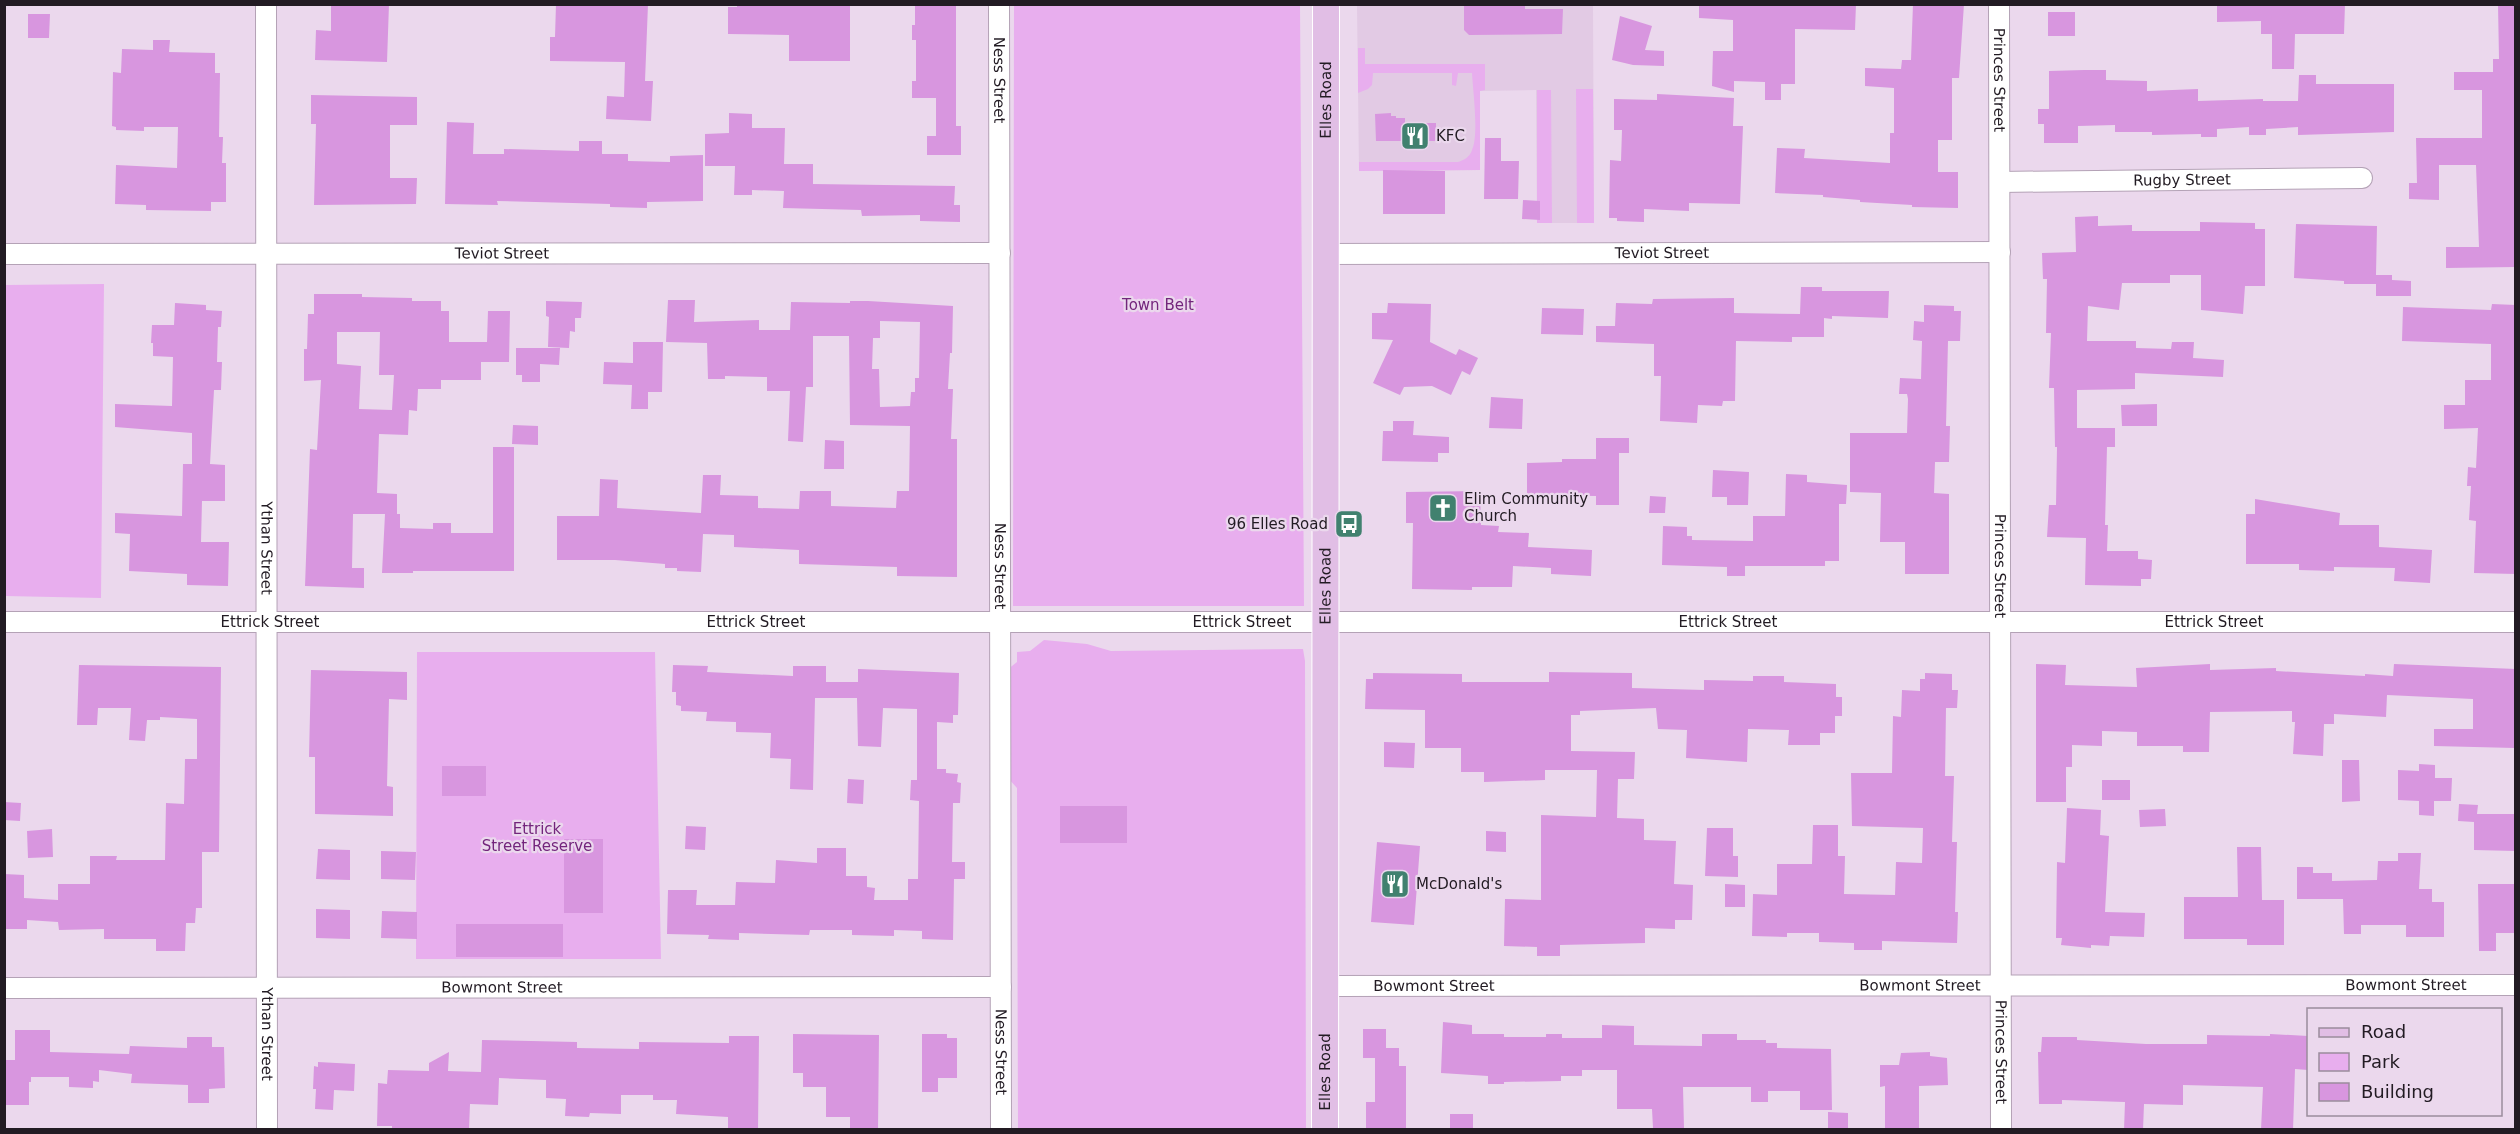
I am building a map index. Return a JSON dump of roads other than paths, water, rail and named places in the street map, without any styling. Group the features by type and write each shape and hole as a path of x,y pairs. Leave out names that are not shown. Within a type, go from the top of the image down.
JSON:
{"main road":[{"name":"Elles Road","path":"1325,1130 1326,4"}],"street":[{"name":"Ythan Street","path":"266,4 267,1130"},
{"name":"Ness Street","path":"999,4 1001,1130"},
{"name":"Princes Street","path":"2000,4 2001,1130"},
{"name":"Rugby Street","path":"2000,182 2362,178"},
{"name":"Teviot Street","path":"1324,254 2000,252"},
{"name":"Teviot Street","path":"4,254 999,253"},
{"name":"Ettrick Street","path":"4,622 2516,622"},
{"name":"Bowmont Street","path":"1324,986 2516,985"},
{"name":"Bowmont Street","path":"4,988 1001,987"}],"place":[{"name":"KFC","path":"1415,136"},
{"name":"Elim Community Church","path":"1443,508"},
{"name":"96 Elles Road","path":"1349,524"},
{"name":"McDonald's","path":"1395,884"}],"park label":[{"name":"Town Belt","path":"1158,305"},
{"name":"Ettrick Street Reserve","path":"537,838"}]}
